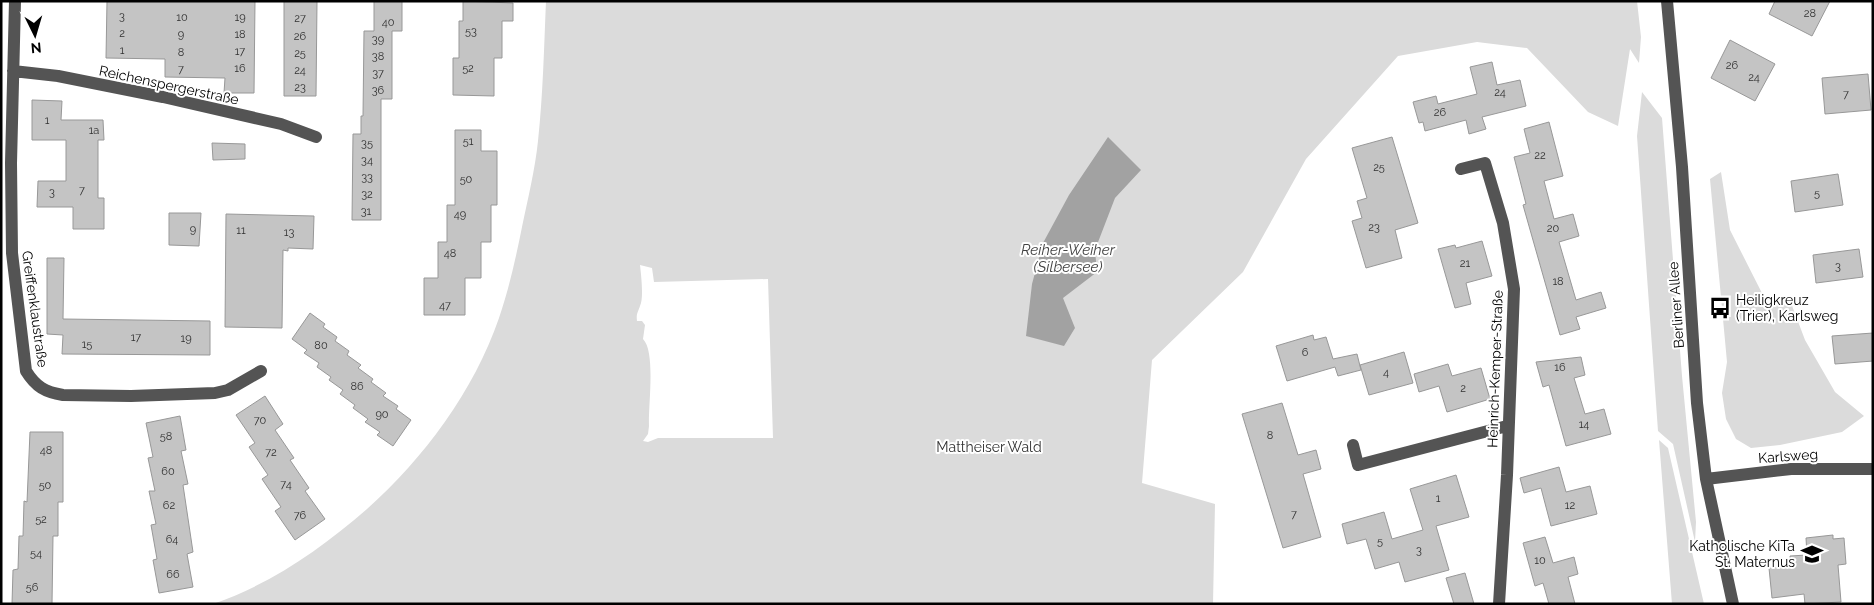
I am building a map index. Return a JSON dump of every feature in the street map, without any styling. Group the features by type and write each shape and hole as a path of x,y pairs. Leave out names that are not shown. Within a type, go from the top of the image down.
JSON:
{"street":[{"name":"Greiffenklaustraße","path":"14,1 13,71 6,163 15,289 26,371 37,387 50,393 90,396 206,393 228,390 261,371"},
{"name":"Berliner Allee","path":"1667,1 1682,167 1697,403 1706,479 1733,604"},
{"name":"Reichenspergerstraße","path":"13,71 58,76 163,97 280,124 316,137"},
{"name":"Heinrich-Kemper-Straße","path":"1462,169 1485,162 1503,223 1514,289 1507,474 1499,604"},
{"path":"1353,445 1358,465 1508,426"},
{"name":"Karlsweg","path":"1706,479 1791,469 1873,469"}],"green space":[{"name":"Mattheiser Wald","path":"546,1 1637,1 1641,37 1639,63 1630,49 1618,126 1588,112 1527,48 1477,42 1398,56 1306,159 1243,272 1152,360 1142,483 1215,504 1213,604 213,604 275,576 332,538 367,509 408,468 427,445 445,422 476,371 499,318 506,296 531,184 540,124","holes":["640,265 652,268 654,282 768,279 773,438 658,438 648,442 643,441 648,434 649,426 650,367 647,346 643,339 645,325 642,321 637,321 637,313 642,297"]},
{"path":"1642,92 1662,118 1682,376 1696,522 1695,542 1673,444 1658,431 1637,136"},
{"path":"1721,172 1730,230 1767,303 1791,303 1805,340 1835,392 1864,416 1842,432 1780,445 1751,448 1736,439 1726,419 1722,393 1727,362 1710,179"},
{"path":"1659,440 1668,448 1704,604 1672,604"}],"water":[{"name":"Reiher-Weiher (Silbersee)","path":"1108,137 1141,170 1115,198 1095,250 1097,272 1063,298 1075,328 1064,346 1026,336 1032,284 1043,243 1069,195"}],"building":[{"path":"107,1 255,1 254,93 224,93 225,78 165,77 165,59 106,58"},
{"path":"284,1 317,1 316,96 284,96"},
{"path":"374,1 402,1 402,31 392,31 392,99 381,99 381,220 352,220 353,134 361,134 364,31 374,31"},
{"path":"463,1 513,3 513,21 502,21 502,58 494,58 494,96 453,95 453,58 459,58 459,21 463,21"},
{"path":"1775,1 1830,1 1812,36 1769,14"},
{"path":"1730,40 1775,64 1755,101 1711,78"},
{"path":"1492,62 1497,85 1520,80 1526,106 1482,117 1486,129 1469,134 1466,120 1425,131 1423,122 1419,123 1413,102 1436,96 1438,104 1477,94 1470,67"},
{"path":"1868,74 1871,110 1825,114 1822,78"},
{"path":"32,100 62,101 61,120 103,120 104,140 98,140 98,198 104,198 104,229 73,229 73,207 37,207 38,181 66,181 66,140 32,140"},
{"path":"1549,122 1563,176 1544,181 1554,219 1573,214 1579,236 1559,242 1576,300 1601,292 1606,308 1576,317 1580,329 1560,335 1523,205 1526,204 1514,157 1530,153 1524,129"},
{"path":"455,130 481,130 481,151 497,151 497,205 491,205 491,242 481,242 481,278 465,278 465,315 424,315 424,278 438,278 438,242 447,242 447,205 455,205"},
{"path":"1392,137 1418,223 1395,230 1402,258 1366,268 1352,221 1362,218 1357,201 1367,198 1352,148"},
{"path":"212,143 245,144 245,159 213,160"},
{"path":"1838,174 1843,205 1795,212 1791,181"},
{"path":"169,213 201,213 199,246 169,245"},
{"path":"226,214 314,216 313,249 288,248 288,251 283,250 282,328 225,327"},
{"path":"1482,241 1492,276 1466,283 1471,304 1455,308 1438,249 1455,245 1456,248"},
{"path":"1859,249 1863,277 1816,283 1813,255"},
{"path":"47,258 64,258 63,319 210,321 210,355 62,354 63,335 47,334"},
{"path":"310,313 325,324 323,327 337,337 335,341 349,351 347,355 361,365 358,368 373,379 371,382 386,393 383,396 398,406 396,409 411,420 393,446 377,435 380,432 365,422 368,419 353,408 355,405 340,394 343,390 329,380 331,377 317,367 319,363 304,353 307,350 292,339"},
{"path":"1873,333 1873,361 1835,364 1832,336"},
{"path":"1313,335 1314,340 1326,337 1333,359 1357,354 1361,370 1338,376 1335,367 1287,381 1276,346"},
{"path":"1404,352 1413,383 1369,395 1360,365"},
{"path":"1581,357 1585,375 1574,378 1585,414 1604,409 1611,434 1566,446 1549,385 1543,387 1536,362"},
{"path":"1448,364 1452,376 1481,368 1490,399 1447,412 1439,386 1419,392 1414,374"},
{"path":"265,396 283,424 275,430 294,458 290,460 309,488 305,491 325,519 295,540 275,511 281,507 262,479 268,475 249,447 255,443 236,415"},
{"path":"1282,403 1298,455 1316,450 1321,469 1303,474 1321,537 1283,548 1242,414"},
{"path":"180,416 186,450 181,451 188,484 183,485 193,552 187,554 193,587 159,593 153,560 157,559 151,525 156,524 149,491 155,491 148,458 153,457 146,423"},
{"path":"30,432 63,432 63,502 58,502 58,536 53,536 52,604 12,604 13,570 18,569 19,536 23,536 24,501 27,502"},
{"path":"1559,467 1566,492 1590,486 1597,514 1551,526 1541,488 1524,493 1520,478"},
{"path":"1456,475 1469,517 1436,526 1449,570 1405,582 1399,562 1375,569 1366,539 1347,544 1342,524 1384,512 1392,539 1423,530 1410,489"},
{"path":"1833,535 1833,539 1844,538 1846,564 1838,565 1841,602 1805,604 1804,594 1772,598 1769,568 1791,566 1790,556 1807,555 1806,538"},
{"path":"1545,537 1553,563 1574,557 1578,574 1568,577 1575,604 1549,604 1543,583 1535,586 1523,543"},
{"path":"1465,573 1474,604 1454,604 1446,578"}],"place":[{"name":"Heiligkreuz (Trier), Karlsweg","path":"1720,308"},
{"name":"Katholische KiTa St. Maternus","path":"1812,554"}]}
